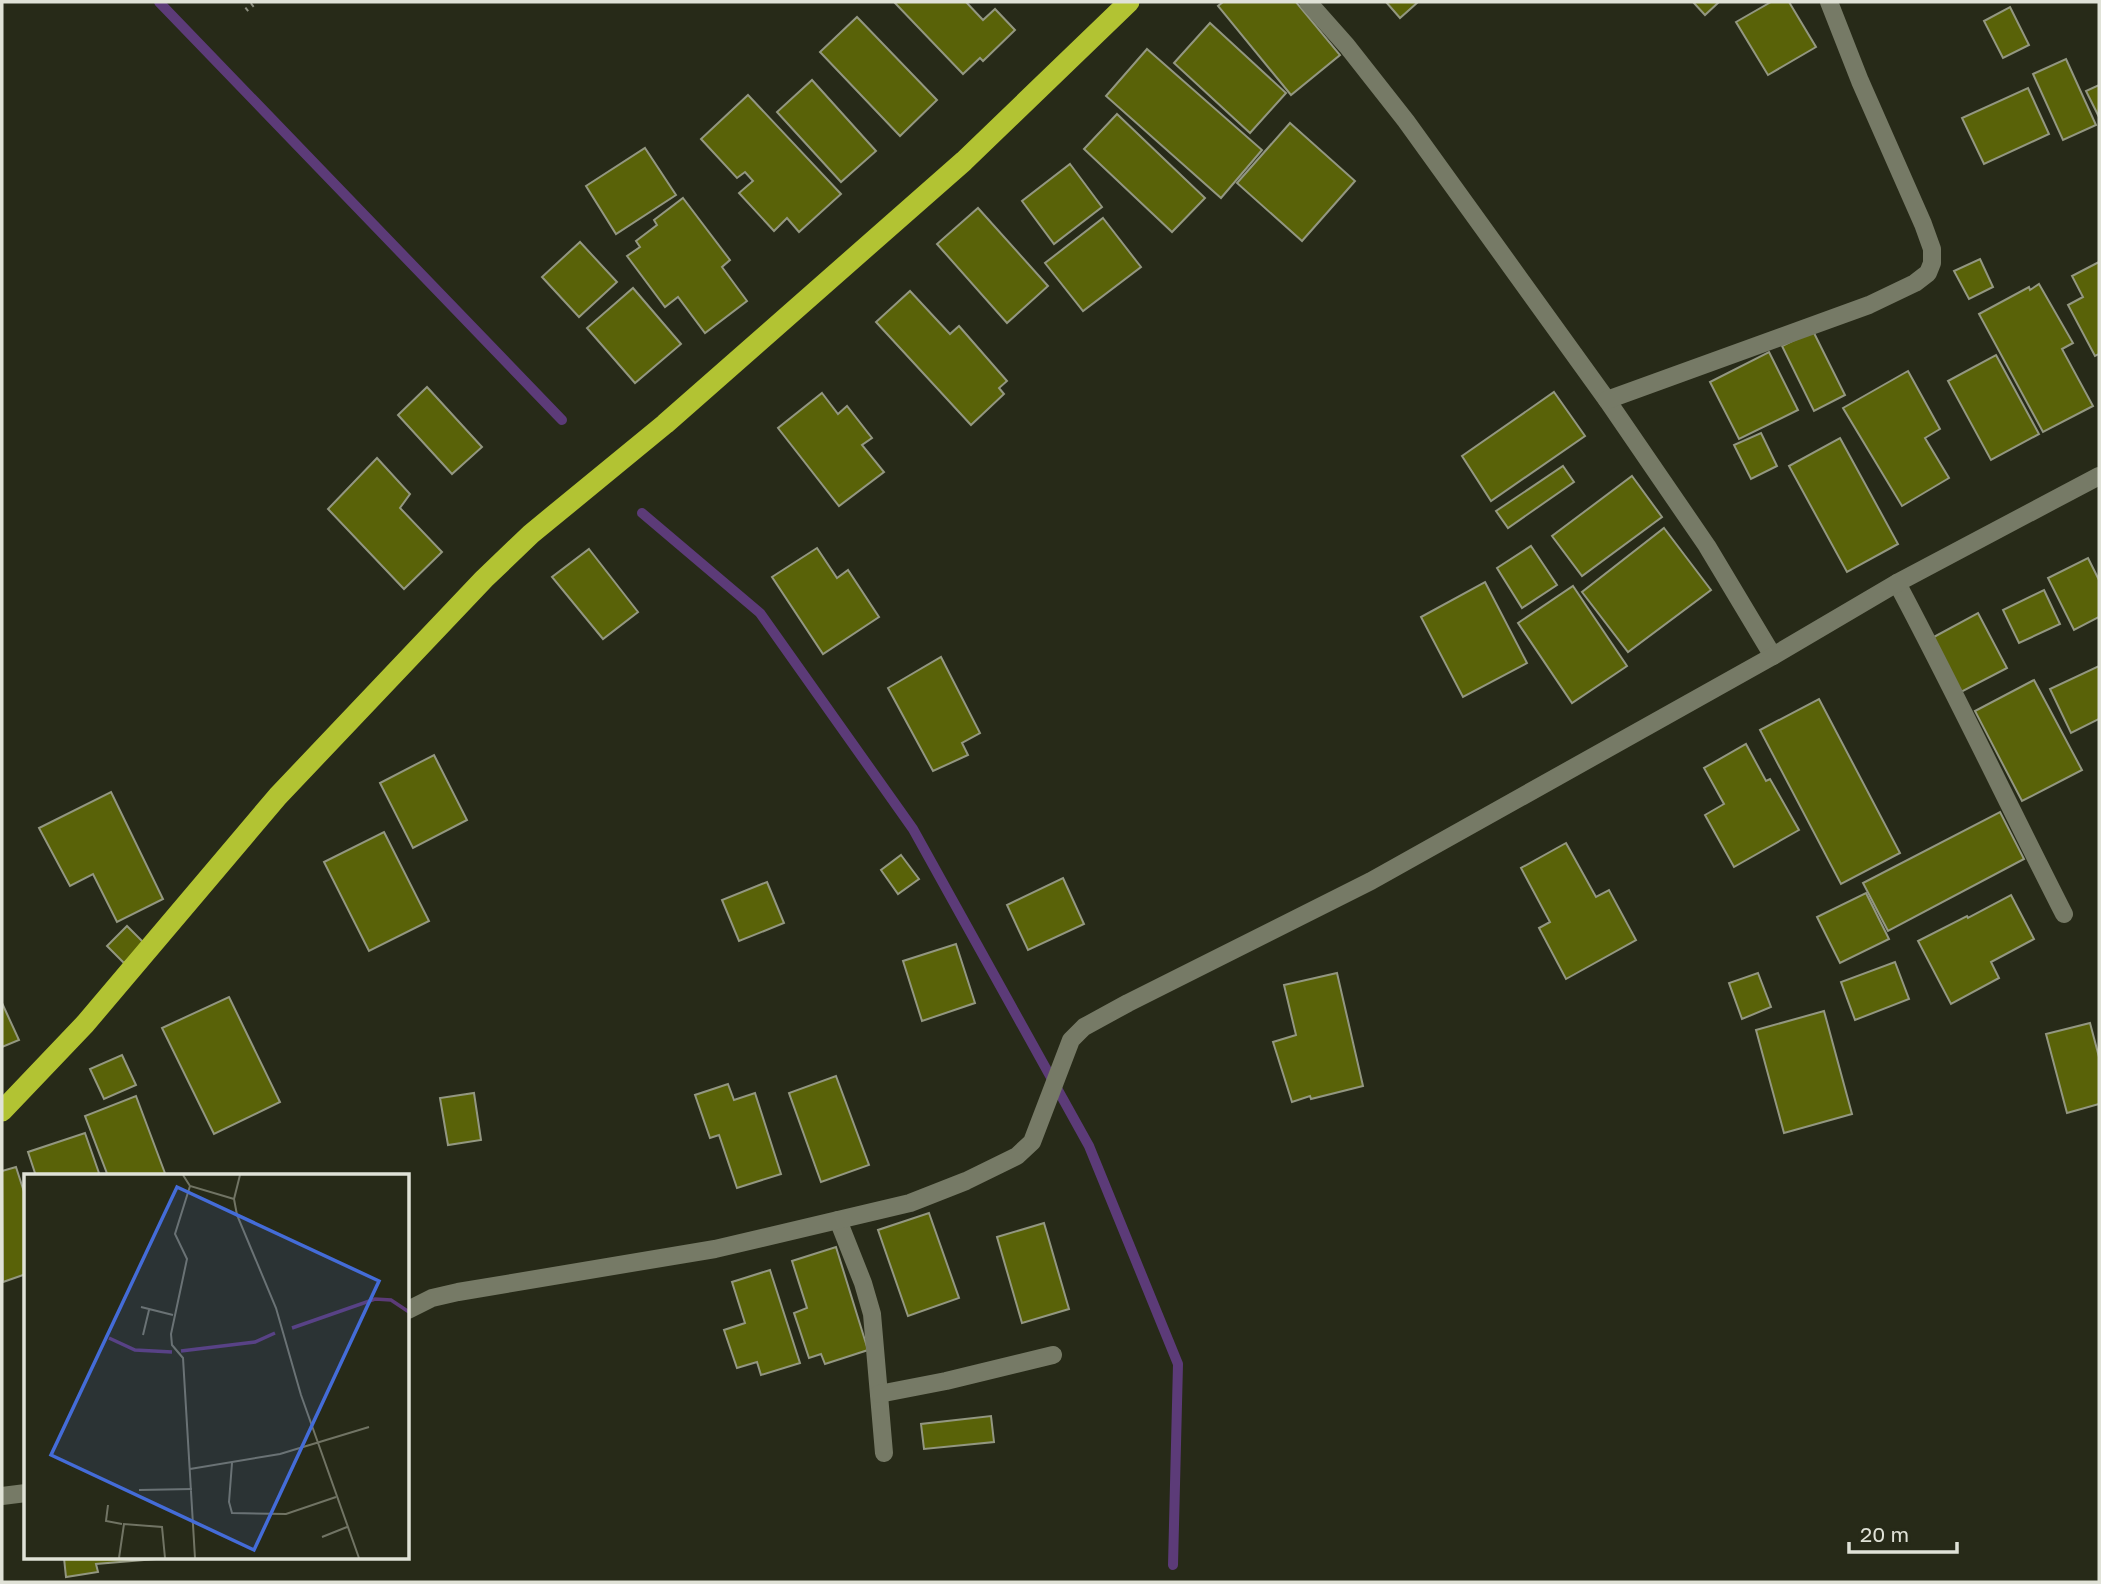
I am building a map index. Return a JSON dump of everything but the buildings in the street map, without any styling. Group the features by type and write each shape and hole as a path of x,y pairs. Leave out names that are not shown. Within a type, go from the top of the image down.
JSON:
{"highway":[{"path":"2,1111 85,1024 278,796 484,579 531,534 666,424 964,161 1129,2"}],"street":[{"path":"1308,2 1347,46 1406,121 1606,400 1707,546 1773,656"},
{"path":"1606,400 1869,306 1915,284 1928,273 1932,249 1923,224 1845,47 1829,2"},
{"path":"410,1309 432,1298 458,1292 715,1249 923,1199 1017,1156 1032,1142 1061,1062 1071,1041 1084,1027 1371,881 1773,656 1897,583 2099,476"},
{"path":"1897,583 2064,914"},
{"path":"838,1220 869,1301 875,1338 884,1453"},
{"path":"879,1394 1053,1355"},
{"path":"2,1496 24,1493"}],"path":[{"path":"246,9 256,2"}],"waterway":[{"path":"159,2 562,420"},
{"path":"642,513 760,613 913,829 1089,1146 1178,1364 1173,1565"}]}
